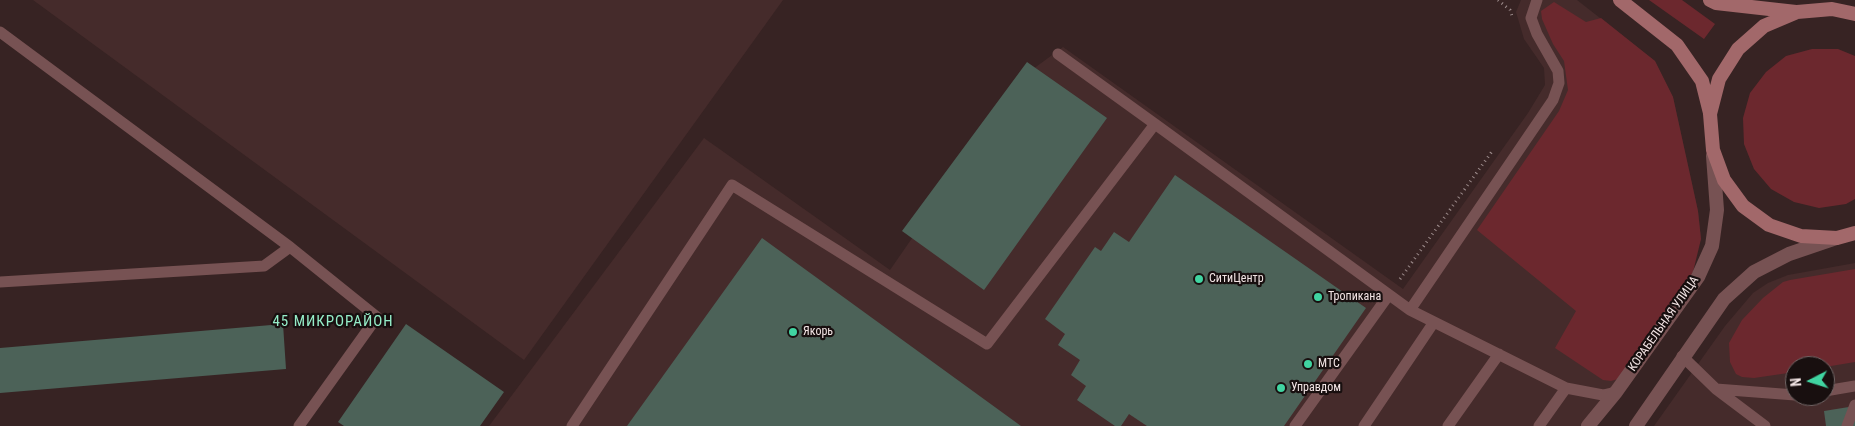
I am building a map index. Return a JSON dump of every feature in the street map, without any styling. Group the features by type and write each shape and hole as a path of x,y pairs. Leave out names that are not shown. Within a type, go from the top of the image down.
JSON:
{"main road":[{"path":"1620,0 1677,45 1702,81 1710,114"},
{"path":"1710,0 1716,3 1797,12"},
{"name":"КОРАБЕЛЬНАЯ УЛИЦА","path":"1832,9 1850,0"},
{"name":"КОРАБЕЛЬНАЯ УЛИЦА","path":"1855,14 1832,9 1797,12 1764,26 1738,49 1719,79 1710,114 1713,150 1724,180 1743,206 1769,225 1801,236 1837,238 1855,233"}],"street":[{"name":"КОРАБЕЛЬНАЯ УЛИЦА","path":"1588,426 1616,392 1698,277 1712,246 1717,210 1713,150"},
{"name":"КОРАБЕЛЬНАЯ УЛИЦА","path":"1636,426 1682,356 1724,299 1754,272 1788,254 1837,238"}],"lane":[{"path":"1410,310 1553,100 1559,83 1558,71 1537,34 1531,18 1537,0"},
{"path":"0,32 290,247 376,317 299,426"},
{"path":"1058,54 1388,296 1410,310 1566,388 1603,395 1616,392"},
{"path":"572,426 732,185 987,344 1155,124"},
{"path":"0,282 264,266 290,247"},
{"path":"1295,426 1388,296"},
{"path":"1364,426 1434,322"},
{"path":"1448,426 1499,354"},
{"path":"1682,356 1716,389 1765,426"},
{"path":"1835,389 1855,386"},
{"path":"1539,426 1566,388"},
{"path":"1716,389 1785,394"},
{"path":"1848,426 1855,405"}],"path":[{"path":"1498,0 1510,10 1513,19"},
{"path":"1388,296 1495,148"}],"shaded area":[{"path":"33,0 783,0 524,360"},
{"path":"1521,0 1577,0 1655,61 1673,97 1698,211 1701,239 1685,288 1583,426 489,426 704,138 890,270 1025,75 1063,47 1403,289 1528,113 1545,85 1544,68 1524,39 1516,12"},
{"path":"1649,0 1682,0 1715,24 1704,39"},
{"path":"1554,2 1586,22 1601,18 1655,61 1673,97 1698,211 1701,239 1693,272 1618,379 1611,381 1603,380 1555,348 1576,311 1477,230 1559,111 1568,90 1564,61 1553,44 1542,19 1541,11"},
{"path":"1812,49 1838,49 1855,56 1855,199 1846,204 1819,208 1794,202 1771,189 1754,169 1744,144 1743,118 1750,93 1766,72 1786,56"},
{"path":"1855,263 1855,426 1654,426 1725,326 1753,293 1768,283 1788,275"},
{"path":"1855,269 1855,362 1835,365 1835,356 1785,356 1785,373 1754,378 1742,377 1736,374 1730,362 1729,343 1742,320 1763,298 1783,282"}],"building":[{"path":"1027,62 1107,118 984,290 902,231"},
{"name":"СитиЦентр","path":"1175,175 1366,308 1284,426 1147,426 1129,414 1121,426 1115,426 1077,400 1086,386 1071,375 1080,360 1058,345 1065,334 1045,319 1095,247 1101,251 1114,232 1129,242"},
{"name":"Якорь","path":"762,238 1021,426 627,426"},
{"path":"283,324 286,369 0,393 0,348"},
{"path":"406,324 504,392 480,426 344,426 338,422"},
{"path":"1855,406 1855,426 1826,426 1824,411"}],"place":[{"name":"СитиЦентр","path":"1199,279"},
{"name":"Тропикана","path":"1318,297"},
{"name":"Якорь","path":"793,332"},
{"name":"МТС","path":"1308,364"},
{"name":"Управдом","path":"1281,388"}],"district":[{"name":"45 МИКРОРАЙОН","path":"333,322"}]}
